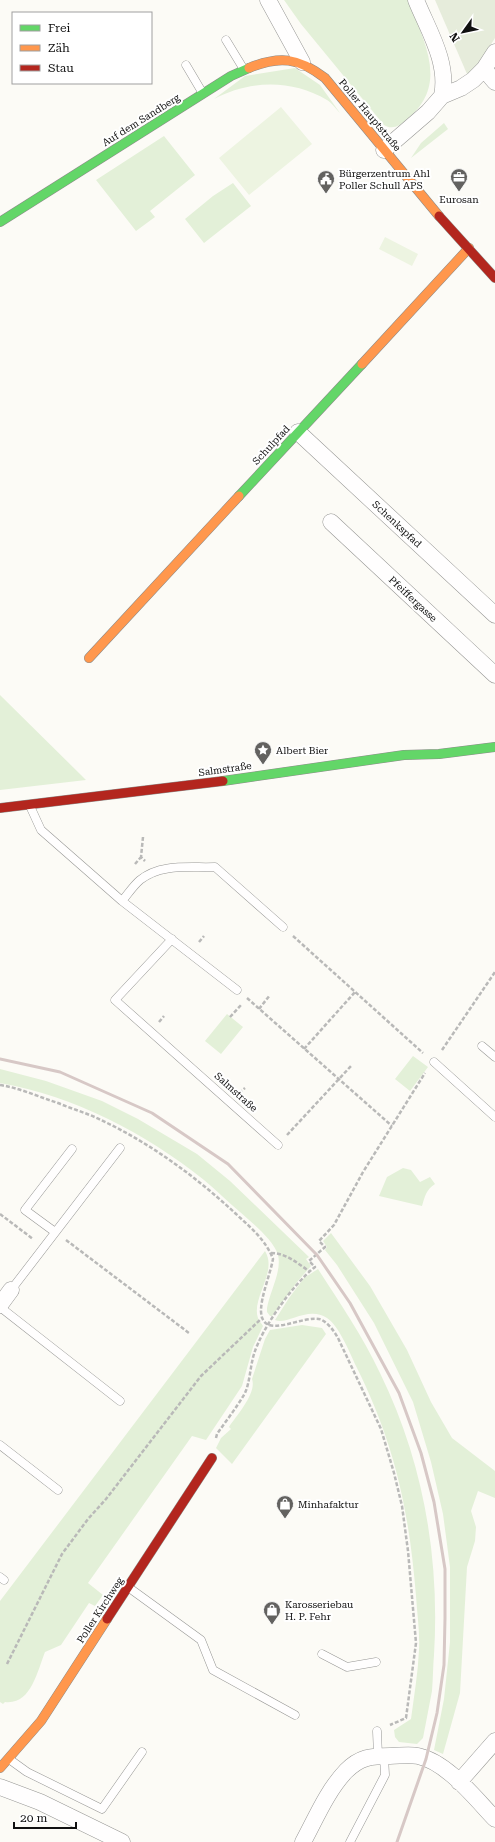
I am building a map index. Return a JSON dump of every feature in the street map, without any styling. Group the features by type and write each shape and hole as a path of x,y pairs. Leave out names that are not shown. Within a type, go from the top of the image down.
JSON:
{"street":[{"path":"268,0 302,62"},
{"path":"416,0 443,68 445,82 442,96"},
{"path":"384,150 428,112 442,96 461,88 473,80 484,69 495,52"},
{"name":"Auf dem Sandberg","path":"0,222 203,93 244,70 272,60 302,62"},
{"name":"Poller Hauptstraße","path":"302,62 315,69 325,78 452,232 469,248 495,278"},
{"path":"484,69 495,82"},
{"name":"Schulpfad","path":"89,658 469,248"},
{"name":"Schenkspfad","path":"298,432 495,615"},
{"name":"Pfeiffergasse","path":"331,522 495,675"},
{"name":"Salmstraße","path":"0,808 193,785 404,755 439,754 495,747"},
{"path":"0,1306 11,1290"},
{"name":"Poller Kirchweg","path":"0,1768 41,1721 212,1458"},
{"path":"459,1782 495,1741"},
{"path":"303,1842 331,1789 347,1770 366,1757 417,1756 426,1759 444,1769 459,1782 495,1819"},
{"path":"0,1787 40,1802 122,1842"}],"lane":[{"path":"226,40 244,70"},
{"path":"186,65 203,93"},
{"path":"30,805 41,830 122,901 237,990"},
{"path":"122,901 140,880 154,871 163,868 215,867 283,927"},
{"name":"Salmstraße","path":"172,939 115,1000 278,1145"},
{"path":"482,1046 495,1057"},
{"path":"434,1062 495,1116"},
{"path":"11,1290 120,1148"},
{"path":"55,1232 25,1210 72,1149"},
{"path":"0,1306 120,1401"},
{"path":"0,1445 58,1490"},
{"path":"128,1586 201,1640 213,1670 295,1715"},
{"path":"322,1654 347,1667 376,1662"},
{"path":"350,1842 385,1775 377,1731"},
{"path":"8,1759 27,1772 102,1809 142,1752"}],"path":[{"path":"131,868 142,857 143,837"},
{"path":"142,857 154,871"},
{"path":"283,927 434,1062"},
{"path":"212,1458 217,1434 245,1392 254,1354 268,1325 297,1285 309,1271 315,1267 310,1261 325,1247 319,1241 334,1225 363,1172 426,1071 434,1062 495,972"},
{"path":"237,990 392,1126"},
{"path":"304,1049 355,992"},
{"path":"259,1009 270,995"},
{"path":"230,1017 247,998"},
{"path":"278,1145 351,1066"},
{"path":"0,1085 30,1093 99,1119 130,1135 164,1156 222,1202 262,1238 273,1260 261,1309 262,1318 268,1325 275,1327 310,1319 321,1319 331,1327 338,1338 382,1429 402,1506 408,1551 416,1643 406,1718 377,1731"},
{"path":"0,1214 43,1247"},
{"path":"55,1232 189,1333"},
{"path":"271,1254 280,1253 309,1271"},
{"path":"7,1664 62,1554 201,1376 262,1318"}],"green space":[{"path":"284,0 409,0 421,32 430,63 430,78 427,93 419,107 399,126 390,127 384,125 301,24"},
{"path":"435,0 495,0 495,38 476,68 467,74"},
{"path":"295,68 320,85 340,113 329,101 314,93 285,85 256,85 227,93 214,99 245,76"},
{"path":"281,107 312,144 249,195 219,158"},
{"path":"444,123 448,129 411,158 421,143"},
{"path":"164,136 195,175 150,211 155,217 136,231 96,180"},
{"path":"233,183 251,206 204,243 185,219 213,196"},
{"path":"385,237 418,254 412,266 379,249"},
{"path":"0,695 81,775 86,780 0,790"},
{"path":"227,1014 243,1027 221,1054 205,1041"},
{"path":"413,1056 428,1067 410,1091 395,1079"},
{"path":"0,1069 46,1081 102,1101 138,1119 197,1154 230,1181 309,1257 306,1259 311,1266 272,1316 270,1316 267,1312 268,1301 277,1274 279,1261 276,1249 256,1226 204,1180 158,1147 133,1132 82,1107 28,1089 0,1083"},
{"path":"403,1168 411,1170 420,1182 430,1177 435,1184 425,1196 422,1206 379,1196 387,1177"},
{"path":"331,1233 370,1286 407,1350 431,1402 452,1438 495,1471 495,1498 478,1491 471,1511 476,1527 475,1541 467,1567 460,1693 443,1754 434,1750 444,1699 450,1642 450,1567 443,1514 431,1462 413,1402 374,1323 337,1265 325,1250 327,1247 323,1241"},
{"path":"265,1251 268,1259 267,1276 258,1302 257,1310 258,1318 263,1326 253,1347 242,1386 206,1440 192,1436 88,1583 103,1595 95,1606 89,1603 61,1645 45,1652 36,1677 27,1693 14,1702 5,1702 3,1704 0,1702 0,1601"},
{"path":"318,1269 351,1320 380,1373 395,1406 418,1475 431,1546 435,1618 432,1691 423,1738 417,1744 399,1742 395,1737 394,1730 411,1719 417,1676 419,1629 413,1565 404,1506 398,1478 381,1423 344,1340 336,1327 327,1318 312,1314 280,1321 275,1320 304,1278"},
{"path":"302,1325 322,1328 326,1334 232,1464 216,1448 221,1438 231,1429 229,1427 252,1391 252,1379 265,1339 270,1330"}],"railway":[{"path":"0,1059 60,1072 152,1113 228,1164 317,1255 350,1303 399,1393 421,1453 434,1502 445,1569 445,1618 444,1665 437,1713 426,1759 397,1842"}],"traffic: fast":[{"path":"0,222 231,76 249,68"},
{"path":"239,496 362,364"},
{"path":"223,781 404,755 439,754 495,747"}],"traffic: slow":[{"path":"249,68 270,61 289,61 307,66 325,78 439,216"},
{"path":"362,364 469,248"},
{"path":"89,658 239,496"},
{"path":"0,1768 41,1721 107,1619"}],"traffic: jam":[{"path":"439,216 495,278"},
{"path":"0,808 223,781"},
{"path":"107,1619 212,1458"}],"place":[{"name":"Eurosan","path":"459,192"},
{"name":"Bürgerzentrum Ahl Poller Schull APS","path":"326,194"},
{"name":"Albert Bier","path":"263,765"},
{"name":"Minhafaktur","path":"285,1519"},
{"name":"Karosseriebau H. P. Fehr","path":"272,1625"}]}
